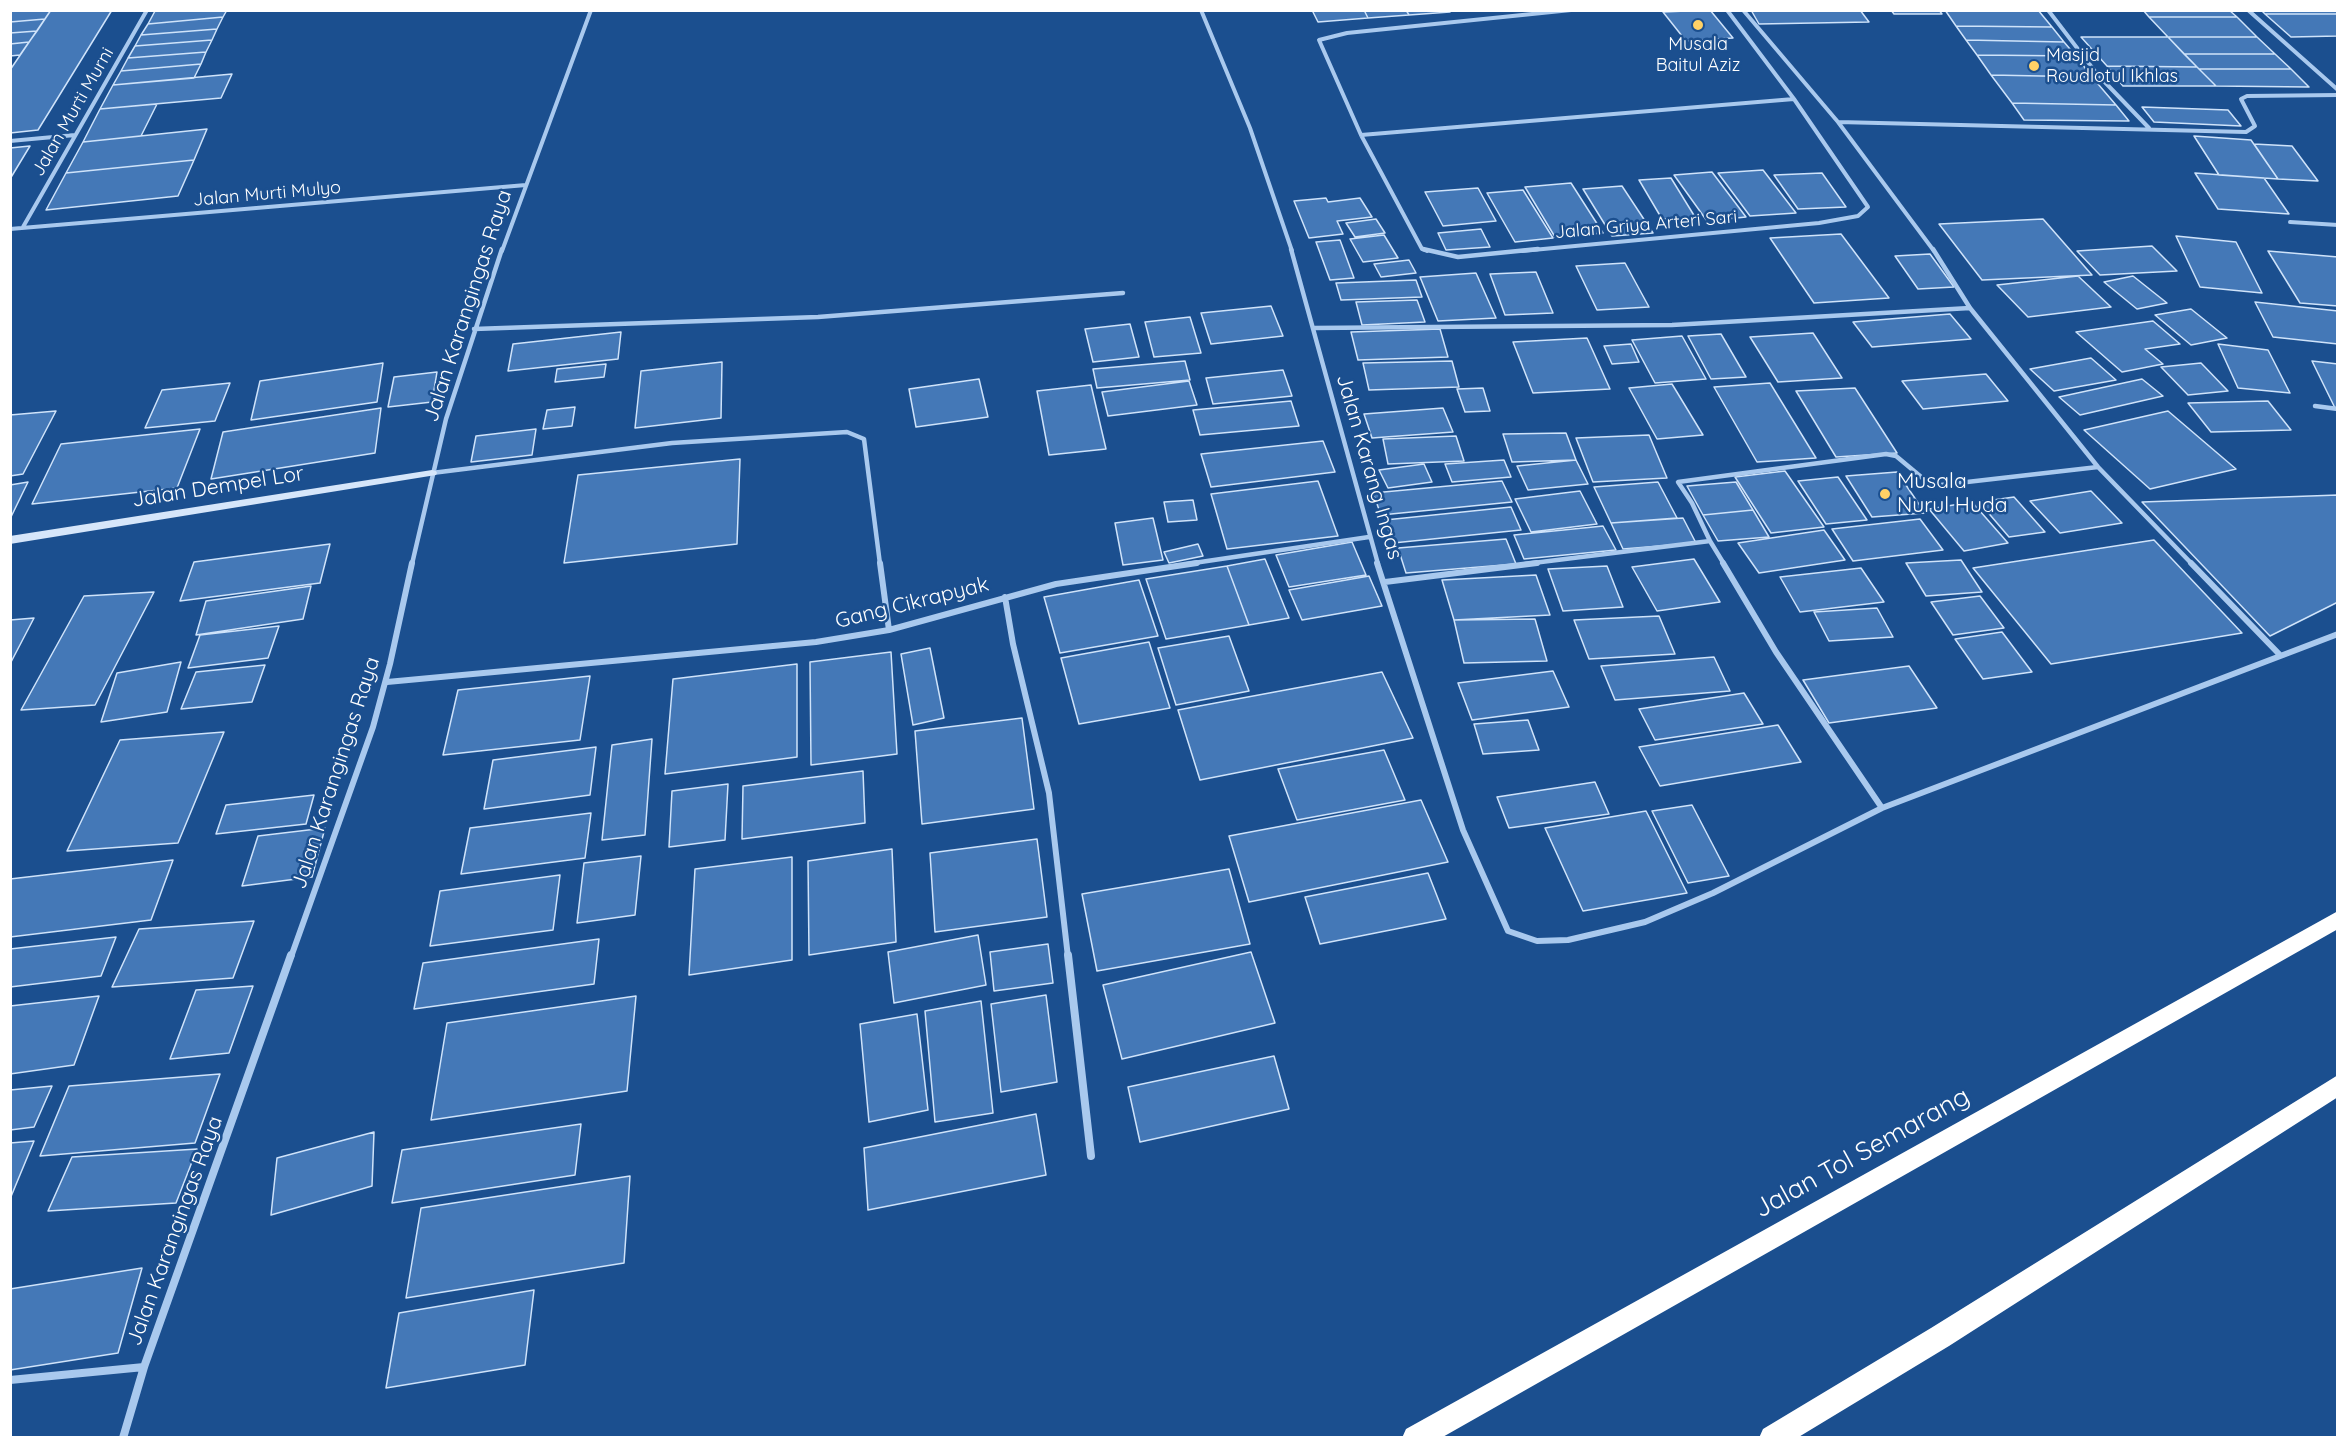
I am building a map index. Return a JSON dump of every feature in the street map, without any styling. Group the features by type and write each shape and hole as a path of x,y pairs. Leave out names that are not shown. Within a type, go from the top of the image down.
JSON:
{"highway":[{"name":"Jalan Tol Semarang","path":"1415,1437 2337,919"},
{"path":"1772,1437 1940,1337 2337,1085"}],"street":[{"name":"Jalan Murti Murni","path":"23,227 147,10"},
{"name":"Jalan Karangingas Raya","path":"123,1437 144,1366 387,682 432,473 474,329 526,185 569,78 591,10"},
{"name":"Jalan Karang Ingas","path":"1201,10 1250,128 1299,272 1369,537 1463,830 1508,931 1537,941 1568,940 1645,922 1713,893 1882,808"},
{"name":"Jalan Griya Arteri Sari","path":"1571,10 1347,33 1319,40 1361,135 1422,249 1436,254 1458,257 1819,223 1858,216 1868,207 1794,99 1727,10"},
{"path":"1743,10 1839,122 1936,254 1970,308 2098,467 2280,655"},
{"path":"2048,10 2097,74 2149,128"},
{"path":"2248,10 2337,92"},
{"path":"1839,122 2246,132 2255,126 2241,99 2247,96 2337,92"},
{"path":"1361,135 1794,99"},
{"path":"10,141 75,135"},
{"name":"Jalan Murti Mulyo","path":"10,229 526,185"},
{"path":"2290,222 2337,225"},
{"path":"474,329 818,316 1123,293"},
{"path":"1313,328 1672,326 1970,308"},
{"path":"2315,406 2337,409"},
{"path":"432,473 672,443 847,432 857,435 864,439 889,630"},
{"path":"2098,467 1932,486 1896,456 1886,454 1678,482 1776,652 1882,808 2337,634"},
{"name":"Jalan Dempel Lor","path":"10,540 432,473"},
{"name":"Gang Cikrapyak","path":"387,682 816,642 889,630 1056,584 1369,537"},
{"path":"1384,582 1710,541"},
{"path":"1005,597 1013,644 1049,794 1090,1156"},
{"path":"10,1380 144,1366"}],"building":[{"path":"51,10 45,19 10,22 10,11"},
{"path":"51,10 112,10 38,130 10,133 10,70"},
{"path":"227,10 223,17 148,24 155,11"},
{"path":"1312,10 1364,10 1368,18 1318,22"},
{"path":"1364,10 1406,10 1409,15 1368,18"},
{"path":"1406,10 1448,10 1450,12 1409,15"},
{"name":"Musala Baitul Aziz","path":"1710,10 1733,38 1686,41 1663,12"},
{"path":"1751,10 1860,10 1869,22 1759,24"},
{"path":"1891,10 1939,10 1942,14 1894,14"},
{"path":"1945,10 2038,10 2052,27 1956,26"},
{"path":"2143,10 2229,10 2237,17 2149,17"},
{"path":"2261,10 2338,10 2338,14 2265,14"},
{"path":"2265,14 2338,14 2338,36 2291,37"},
{"path":"223,17 217,29 141,35 148,24"},
{"path":"2149,17 2237,17 2257,37 2168,37"},
{"path":"45,19 37,31 10,33 10,22"},
{"path":"1956,26 2052,27 2064,42 1966,40"},
{"path":"217,29 212,40 135,46 141,35"},
{"path":"37,31 29,42 10,44 10,33"},
{"path":"2081,37 2168,37 2197,67 2107,66"},
{"path":"2168,37 2257,37 2275,54 2184,54"},
{"path":"212,40 206,52 128,58 135,46"},
{"path":"1966,40 2064,42 2076,56 1977,55"},
{"path":"29,42 20,55 10,56 10,44"},
{"path":"206,52 201,64 121,71 128,58"},
{"path":"2184,54 2275,54 2291,69 2199,69"},
{"name":"Masjid Roudlotul Ikhlas","path":"1977,55 2076,56 2092,77 1991,75"},
{"path":"201,64 194,78 113,85 121,71"},
{"path":"2107,66 2197,67 2216,86 2123,86"},
{"path":"2199,69 2291,69 2309,87 2216,86"},
{"path":"232,74 221,98 100,109 113,85"},
{"path":"1991,75 2092,77 2116,105 2012,103"},
{"path":"2012,103 2116,105 2129,121 2024,120"},
{"path":"157,104 141,136 83,142 100,109"},
{"path":"2142,107 2228,110 2241,126 2154,122"},
{"path":"207,129 194,160 66,173 83,142"},
{"path":"2194,136 2251,140 2278,179 2219,175"},
{"path":"2254,144 2292,146 2318,181 2278,179"},
{"path":"30,146 10,179 10,148"},
{"path":"194,160 178,196 46,210 66,173"},
{"path":"1763,170 1796,213 1750,216 1718,173"},
{"path":"1712,172 1746,217 1707,221 1674,175"},
{"path":"1822,173 1846,207 1798,209 1774,175"},
{"path":"2195,173 2264,178 2289,214 2218,209"},
{"path":"1671,178 1695,217 1662,219 1639,180"},
{"path":"1571,183 1603,233 1555,237 1525,187"},
{"path":"1622,186 1653,233 1612,236 1583,189"},
{"path":"1478,188 1496,221 1443,226 1425,192"},
{"path":"1523,190 1553,238 1515,242 1487,193"},
{"path":"1326,198 1328,202 1360,198 1372,217 1337,221 1343,234 1309,238 1294,201"},
{"path":"1376,219 1385,233 1355,237 1346,223"},
{"path":"2043,219 2092,275 1982,280 1939,224"},
{"path":"1481,229 1490,247 1446,250 1438,233"},
{"path":"1841,234 1889,298 1814,303 1770,238"},
{"path":"1384,235 1398,258 1363,262 1350,239"},
{"path":"2176,236 2236,242 2262,293 2200,287"},
{"path":"1340,240 1354,278 1330,280 1316,242"},
{"path":"2152,246 2177,271 2100,275 2077,251"},
{"path":"2268,251 2338,257 2338,306 2300,303"},
{"path":"1930,254 1954,287 1918,289 1895,256"},
{"path":"1409,260 1416,273 1381,277 1374,264"},
{"path":"1625,263 1649,307 1597,310 1576,266"},
{"path":"1536,272 1553,313 1505,315 1490,274"},
{"path":"1476,273 1496,318 1438,321 1420,277"},
{"path":"2078,276 2111,307 2028,317 1997,285"},
{"path":"2133,276 2167,303 2137,309 2104,282"},
{"path":"1416,280 1422,297 1341,300 1336,283"},
{"path":"1417,300 1425,322 1362,325 1356,302"},
{"path":"2255,302 2338,311 2338,344 2273,337"},
{"path":"1271,306 1283,336 1211,344 1201,313"},
{"path":"2191,309 2227,338 2191,345 2155,315"},
{"path":"1950,314 1971,339 1872,347 1853,322"},
{"path":"1190,317 1201,353 1154,357 1145,322"},
{"path":"2153,321 2180,344 2145,349 2163,364 2122,372 2076,332"},
{"path":"1130,324 1139,357 1093,362 1085,329"},
{"path":"1440,329 1448,357 1358,360 1351,332"},
{"path":"621,332 618,359 508,371 513,344"},
{"path":"1813,333 1842,378 1778,382 1750,337"},
{"path":"1721,334 1746,377 1711,379 1688,336"},
{"path":"1682,336 1706,379 1655,383 1632,340"},
{"path":"1587,338 1610,389 1533,393 1513,342"},
{"path":"1631,344 1639,362 1612,364 1604,346"},
{"path":"2218,344 2268,350 2290,393 2238,388"},
{"path":"2091,358 2116,380 2054,391 2030,369"},
{"path":"1185,361 1190,380 1097,388 1093,369"},
{"path":"1452,361 1459,387 1369,390 1363,363"},
{"path":"2312,361 2338,364 2338,409 2335,408"},
{"path":"722,362 721,418 635,428 641,371"},
{"path":"383,363 377,402 251,420 260,381"},
{"path":"2201,363 2228,391 2188,395 2161,367"},
{"path":"606,364 604,377 555,382 557,369"},
{"path":"1283,370 1292,396 1213,404 1206,378"},
{"path":"437,372 432,402 388,407 394,377"},
{"path":"1986,374 2008,401 1923,409 1902,381"},
{"path":"979,379 988,417 916,427 909,389"},
{"path":"2142,379 2163,396 2080,415 2059,397"},
{"path":"1189,381 1197,405 1108,416 1102,392"},
{"path":"230,383 215,421 145,428 162,390"},
{"path":"1770,383 1816,458 1757,462 1714,387"},
{"path":"1672,384 1703,435 1657,439 1629,388"},
{"path":"1091,385 1106,449 1049,455 1037,391"},
{"path":"1483,388 1490,411 1465,412 1457,389"},
{"path":"1855,388 1897,453 1836,457 1796,391"},
{"path":"1291,401 1299,426 1200,435 1193,410"},
{"path":"2268,401 2291,430 2211,432 2188,403"},
{"path":"575,407 572,426 543,429 547,410"},
{"path":"381,408 375,453 211,479 223,432"},
{"path":"1443,408 1453,432 1372,438 1364,414"},
{"path":"56,411 23,474 10,476 10,415"},
{"path":"2168,411 2236,469 2150,489 2084,430"},
{"path":"200,429 177,488 32,504 61,444"},
{"path":"536,429 532,455 471,462 476,436"},
{"path":"1566,433 1576,460 1512,462 1503,434"},
{"path":"1649,435 1667,478 1593,482 1576,438"},
{"path":"1456,436 1464,461 1388,464 1383,439"},
{"path":"1323,441 1335,472 1211,487 1201,454"},
{"path":"740,459 737,544 564,563 578,475"},
{"path":"1504,460 1511,477 1452,482 1445,464"},
{"path":"1576,460 1588,484 1528,490 1517,466"},
{"path":"1424,464 1432,482 1388,488 1379,470"},
{"path":"1785,471 1824,527 1771,533 1735,477"},
{"name":"Musala Nurul Huda","path":"1897,472 1925,513 1872,517 1846,476"},
{"path":"1838,477 1867,520 1826,524 1798,481"},
{"path":"1318,481 1338,536 1227,549 1211,494"},
{"path":"1502,481 1512,502 1381,515 1373,493"},
{"path":"28,482 10,519 10,485"},
{"path":"1658,482 1677,518 1611,523 1594,487"},
{"path":"1736,482 1753,510 1703,515 1687,486"},
{"path":"1580,491 1597,524 1531,532 1515,499"},
{"path":"2091,491 2122,523 2060,533 2030,501"},
{"path":"2338,495 2338,602 2270,636 2142,502"},
{"path":"2014,497 2045,532 2009,537 1979,502"},
{"path":"1193,500 1197,520 1168,522 1164,502"},
{"path":"1972,502 2008,543 1964,551 1929,509"},
{"path":"1511,507 1521,530 1393,543 1385,520"},
{"path":"1753,510 1769,537 1718,541 1703,515"},
{"path":"1153,518 1163,560 1123,565 1115,523"},
{"path":"1683,518 1696,543 1623,549 1611,523"},
{"path":"1920,519 1943,550 1853,561 1832,529"},
{"path":"1603,526 1616,550 1524,559 1514,535"},
{"path":"1824,530 1845,560 1759,573 1738,543"},
{"path":"1506,539 1516,564 1406,573 1398,548"},
{"path":"2154,540 2242,633 2051,664 1973,568"},
{"path":"1352,542 1366,575 1289,587 1276,555"},
{"path":"330,544 320,583 180,601 194,562"},
{"path":"1198,544 1203,556 1169,563 1164,552"},
{"path":"1265,559 1289,618 1249,625 1227,566"},
{"path":"1694,559 1720,602 1657,611 1632,567"},
{"path":"1961,560 1982,592 1926,596 1906,563"},
{"path":"1227,566 1249,625 1166,639 1146,579"},
{"path":"1607,566 1623,607 1563,611 1548,569"},
{"path":"1861,568 1884,602 1800,612 1780,577"},
{"path":"1536,575 1550,615 1454,620 1442,580"},
{"path":"1369,576 1382,606 1302,620 1289,590"},
{"path":"1139,580 1158,636 1060,653 1044,597"},
{"path":"311,586 303,619 196,635 206,601"},
{"path":"154,592 95,705 21,710 84,596"},
{"path":"1980,596 2004,628 1953,635 1931,602"},
{"path":"1877,608 1893,637 1829,641 1814,612"},
{"path":"1659,616 1675,654 1589,659 1574,620"},
{"path":"34,618 10,664 10,620"},
{"path":"1535,619 1547,661 1464,663 1454,620"},
{"path":"279,626 268,658 188,668 200,635"},
{"path":"2002,632 2032,672 1983,679 1955,639"},
{"path":"1229,636 1249,691 1176,705 1158,648"},
{"path":"1149,642 1170,708 1079,724 1061,658"},
{"path":"930,648 944,718 913,725 901,654"},
{"path":"891,652 897,754 811,765 810,662"},
{"path":"1714,657 1730,691 1615,700 1601,666"},
{"path":"181,662 167,712 101,722 117,673"},
{"path":"797,664 797,757 665,774 673,679"},
{"path":"265,665 252,702 181,709 196,672"},
{"path":"1909,666 1937,708 1829,723 1803,680"},
{"path":"1553,671 1569,707 1472,720 1458,683"},
{"path":"1382,672 1413,738 1200,780 1178,710"},
{"path":"590,676 580,740 443,755 458,690"},
{"path":"1744,693 1763,724 1655,740 1639,709"},
{"path":"1022,718 1034,809 922,824 915,731"},
{"path":"1528,720 1539,750 1483,754 1474,724"},
{"path":"1778,725 1801,762 1660,786 1639,747"},
{"path":"224,732 178,843 67,851 120,740"},
{"path":"652,739 645,835 602,840 612,745"},
{"path":"596,747 590,795 484,809 493,760"},
{"path":"1384,750 1405,800 1297,820 1278,769"},
{"path":"863,771 865,823 742,839 743,786"},
{"path":"1595,782 1609,814 1509,828 1497,797"},
{"path":"728,784 725,840 669,847 672,791"},
{"path":"314,795 306,824 216,834 226,805"},
{"path":"1421,800 1448,862 1249,902 1229,836"},
{"path":"1692,805 1729,876 1688,883 1652,811"},
{"path":"1646,811 1687,893 1583,911 1545,828"},
{"path":"591,813 585,858 461,874 470,828"},
{"path":"325,828 312,877 242,886 258,836"},
{"path":"1037,839 1047,917 935,932 930,853"},
{"path":"892,849 896,942 809,955 808,861"},
{"path":"641,856 635,915 577,923 584,863"},
{"path":"792,857 792,960 689,975 695,869"},
{"path":"173,860 151,920 10,937 10,879"},
{"path":"1229,869 1250,944 1097,971 1082,894"},
{"path":"1428,873 1446,919 1320,944 1305,897"},
{"path":"560,875 553,930 430,946 440,891"},
{"path":"254,921 233,978 112,987 139,929"},
{"path":"978,935 986,985 894,1003 888,952"},
{"path":"116,937 101,976 10,987 10,949"},
{"path":"599,939 594,984 414,1009 423,963"},
{"path":"1048,944 1053,983 994,991 990,952"},
{"path":"1251,952 1275,1023 1122,1059 1103,985"},
{"path":"253,986 229,1053 170,1059 196,990"},
{"path":"1046,995 1057,1082 1001,1092 991,1004"},
{"path":"99,996 74,1065 10,1074 10,1006"},
{"path":"636,996 627,1091 431,1120 447,1023"},
{"path":"981,1001 993,1113 935,1122 925,1011"},
{"path":"917,1014 928,1110 869,1122 860,1024"},
{"path":"1274,1056 1289,1109 1140,1142 1128,1087"},
{"path":"220,1074 195,1143 40,1156 69,1086"},
{"path":"52,1086 34,1127 10,1130 10,1090"},
{"path":"1036,1114 1046,1175 868,1210 864,1148"},
{"path":"581,1124 575,1175 392,1203 402,1150"},
{"path":"374,1132 372,1186 271,1215 277,1158"},
{"path":"34,1141 10,1199 10,1143"},
{"path":"197,1149 176,1203 48,1211 72,1157"},
{"path":"630,1176 624,1263 406,1298 421,1208"},
{"path":"142,1268 118,1353 10,1370 10,1289"},
{"path":"534,1290 525,1365 386,1388 399,1313"}],"place":[{"name":"Musala Baitul Aziz","path":"1698,25"},
{"name":"Masjid Roudlotul Ikhlas","path":"2034,66"},
{"name":"Musala Nurul Huda","path":"1885,494"}]}
